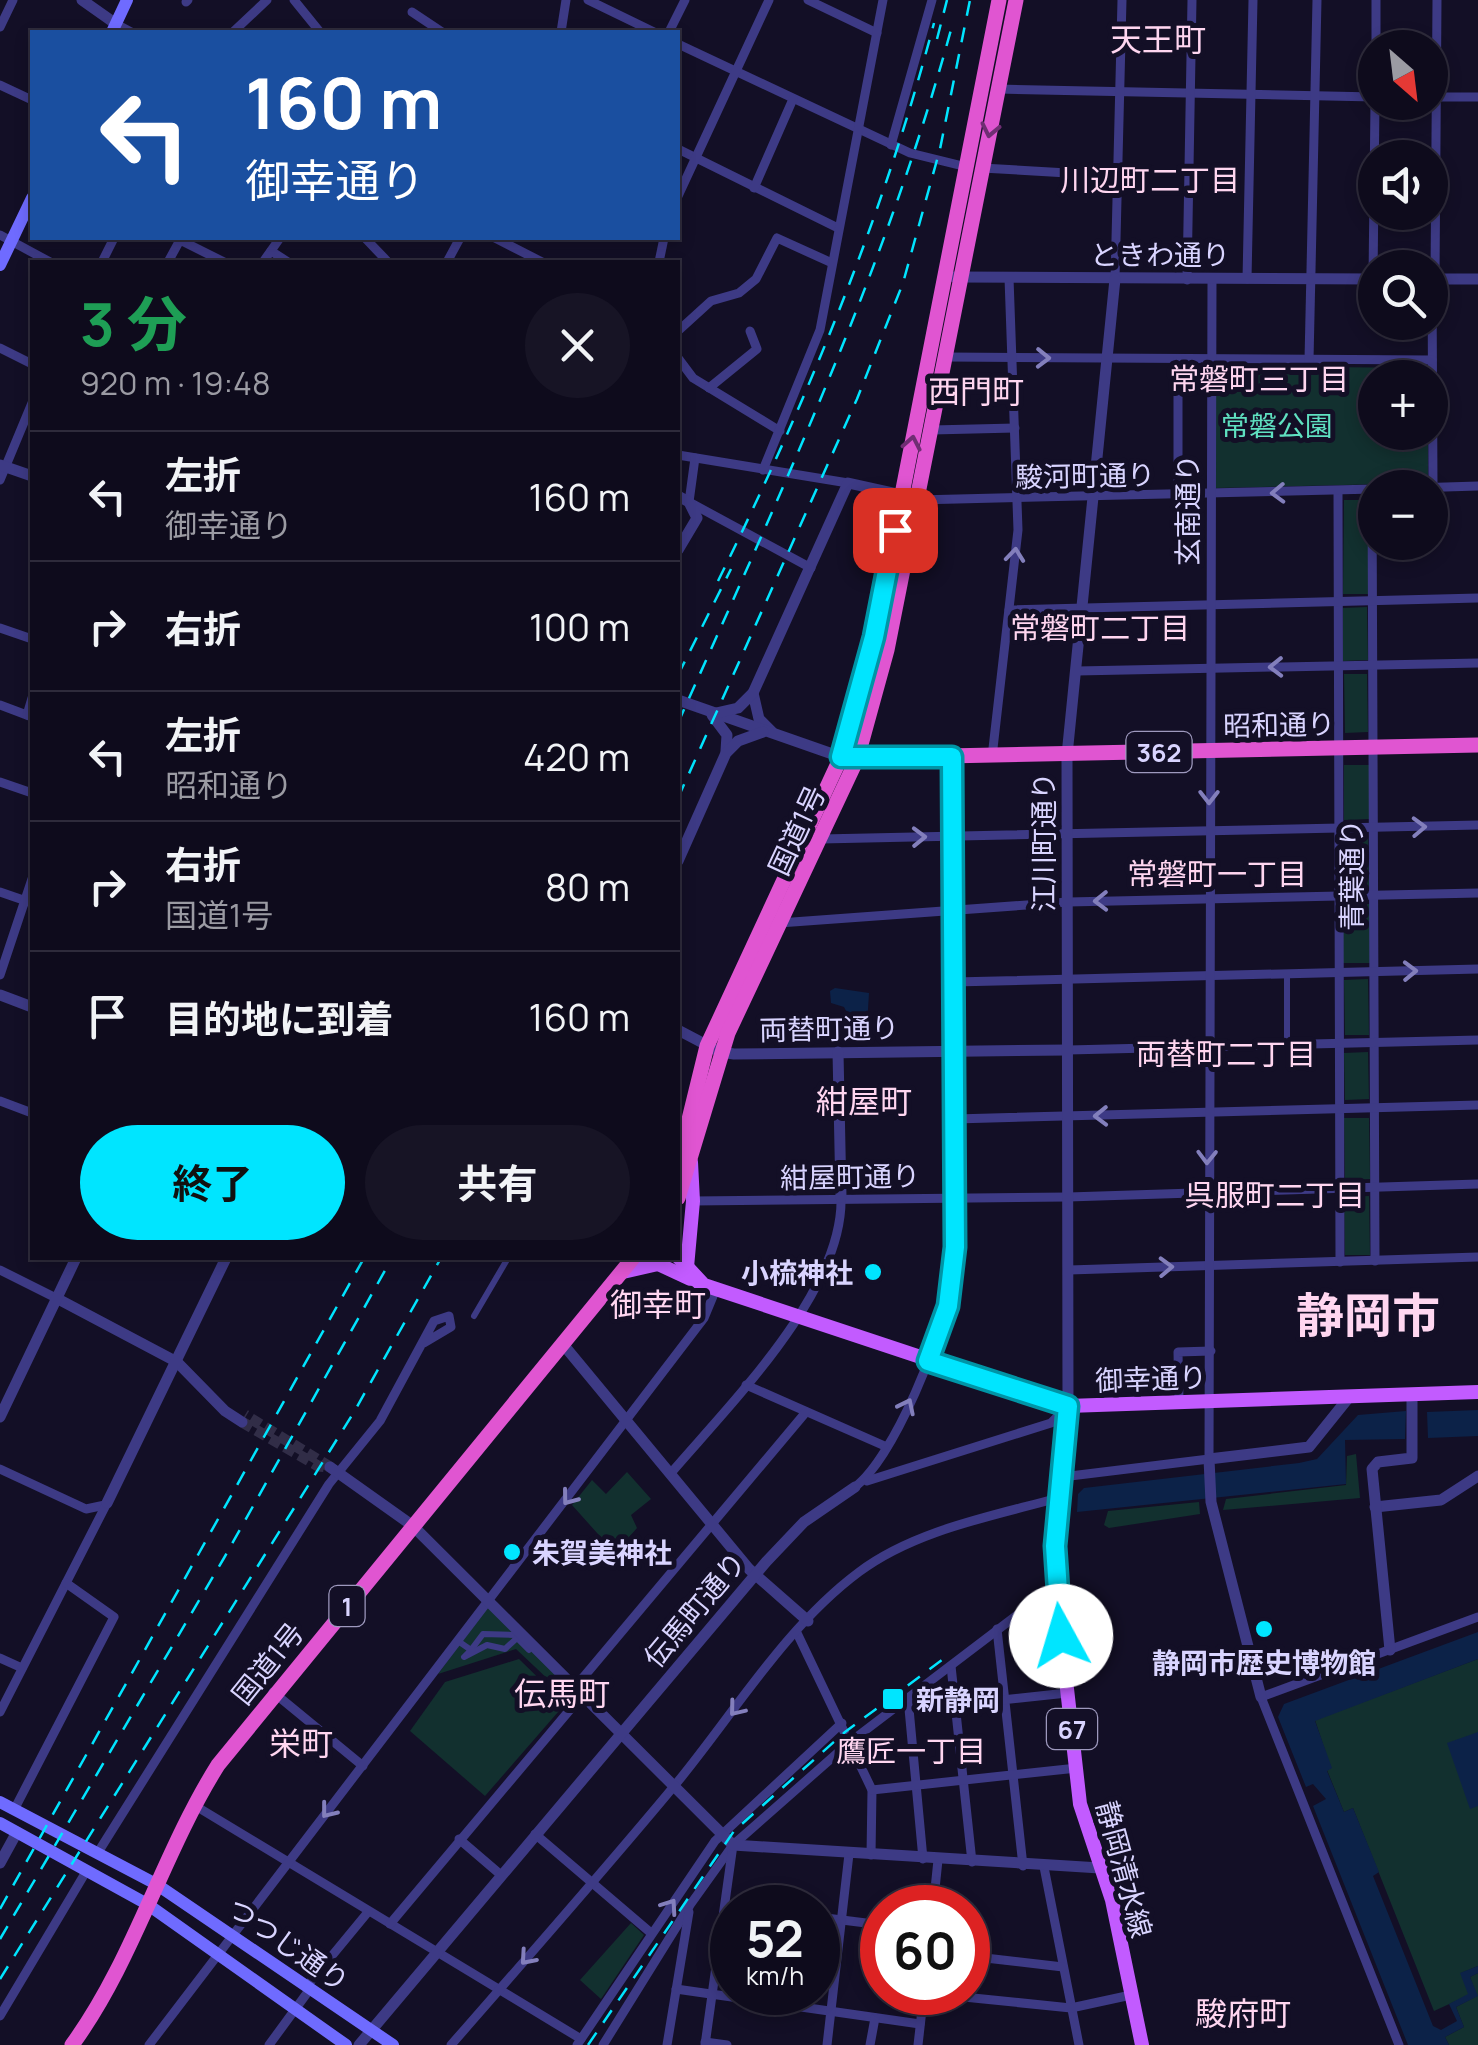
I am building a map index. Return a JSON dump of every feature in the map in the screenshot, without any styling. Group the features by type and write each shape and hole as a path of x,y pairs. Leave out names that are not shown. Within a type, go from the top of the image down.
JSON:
{"highway":[{"name":"国道1号","path":"713,1049 821,839 849,758 909,497 953,277 999,0"},
{"name":"国道1号","path":"974,168 998,89 1016,0"},
{"name":"国道1号","path":"909,497 932,430 946,358 953,277"},
{"name":"昭和通り","path":"849,758 1478,745"},
{"name":"国道1号","path":"685,1200 684,1162 713,1049 808,836 849,758"},
{"name":"国道1号","path":"73,2045 96,2008 194,1805 273,1692 632,1260"}],"main road":[{"path":"114,28 127,0"},
{"path":"0,265 5,239 30,201"},
{"path":"682,1262 685,1200"},
{"name":"御幸通り","path":"682,1262 710,1287 1068,1406 1478,1392"},
{"path":"623,1272 658,1264 710,1287"},
{"name":"静岡清水線","path":"1068,1406 1058,1498 1058,1608 1067,1693 1080,1804 1100,1868 1142,2045"},
{"name":"つつじ通り","path":"0,1802 156,1884 393,2045"},
{"name":"つつじ通り","path":"0,1823 147,1904 346,2045"}],"street":[{"path":"0,27 12,0"},
{"path":"82,0 114,28"},
{"path":"235,30 267,0"},
{"path":"294,0 318,30"},
{"path":"561,30 566,0"},
{"path":"588,0 650,30"},
{"path":"670,30 684,0"},
{"path":"680,191 769,0"},
{"path":"808,0 877,33"},
{"path":"763,470 813,354 883,0"},
{"path":"891,145 932,0"},
{"path":"1115,279 1122,0"},
{"path":"1187,280 1192,0"},
{"path":"1248,280 1253,0"},
{"path":"1308,360 1317,0"},
{"path":"1376,0 1376,30"},
{"path":"1436,30 1437,0"},
{"path":"412,12 439,30"},
{"path":"680,45 891,145 974,168 1119,176"},
{"path":"0,84 30,99"},
{"path":"998,89 1358,99"},
{"path":"1448,97 1478,97"},
{"path":"754,188 793,99"},
{"path":"1374,250 1375,120"},
{"path":"1432,250 1433,120"},
{"path":"680,150 838,228"},
{"path":"680,329 712,301 740,293 756,279 778,238 832,263"},
{"path":"5,239 46,260"},
{"path":"180,240 220,260"},
{"path":"264,260 278,240"},
{"path":"367,240 386,260"},
{"path":"499,240 538,260"},
{"path":"270,251 285,260"},
{"name":"ときわ通り","path":"953,277 1358,279"},
{"path":"992,756 1010,610 1016,500 1009,278"},
{"name":"江川町通り","path":"1068,1406 1067,756 1115,279"},
{"path":"1448,279 1478,280"},
{"name":"玄南通り","path":"1209,1460 1211,1351 1206,1190 1212,280"},
{"path":"709,388 757,349 750,331"},
{"path":"1432,340 1432,360"},
{"path":"0,348 30,363"},
{"path":"946,358 1358,360"},
{"path":"1178,359 1178,496"},
{"path":"680,361 693,378 780,432"},
{"path":"30,408 1,470 30,476"},
{"path":"932,430 1015,428"},
{"path":"680,456 909,497"},
{"path":"683,499 695,458"},
{"path":"710,711 738,708 753,693 848,484"},
{"path":"1448,486 1478,486"},
{"name":"駿河町通り","path":"909,497 1095,499 1358,490"},
{"name":"青葉通り","path":"1338,491 1340,1262"},
{"path":"680,547 697,518 683,499"},
{"path":"683,499 810,568"},
{"name":"青葉通り","path":"1373,560 1374,1261"},
{"path":"1010,610 1478,598"},
{"path":"0,628 30,638"},
{"path":"1077,671 1478,663"},
{"path":"753,693 759,720 779,737"},
{"path":"680,701 849,758"},
{"path":"0,705 30,716"},
{"path":"710,711 722,724 726,753"},
{"path":"681,849 726,753 742,739 763,732"},
{"path":"855,1487 876,1468 928,1361 952,1284 956,1119 952,757"},
{"path":"0,782 30,792"},
{"path":"821,839 1478,824"},
{"path":"0,892 29,902 0,975"},
{"path":"779,924 1068,902 1478,892"},
{"path":"954,982 1478,969"},
{"path":"1287,973 1288,1044"},
{"path":"0,995 30,1005"},
{"path":"680,1031 713,1049"},
{"name":"両替町通り","path":"713,1049 954,1052 1478,1040"},
{"path":"671,1473 799,1316 839,1232 842,1197 838,1052"},
{"path":"0,1101 30,1112"},
{"path":"956,1119 1478,1105"},
{"name":"紺屋町通り","path":"685,1200 1068,1197 1478,1184"},
{"path":"1069,1270 1478,1257"},
{"path":"0,1417 75,1260"},
{"path":"0,1712 225,1260"},
{"path":"474,1316 507,1260"},
{"path":"0,1270 177,1362 216,1401 243,1418"},
{"path":"149,2045 458,1641 492,1602 704,1318 710,1287"},
{"path":"562,1343 755,1575 808,1621"},
{"path":"97,1854 335,1470 380,1421 424,1344"},
{"path":"1179,1402 1178,1352 1211,1351"},
{"path":"746,1385 887,1446"},
{"path":"1390,1650 1372,1466 1409,1460 1414,1438 1412,1394"},
{"path":"1060,1477 1312,1446 1350,1396"},
{"name":"伝馬町通り","path":"359,2045 804,1522 855,1487 916,1462 1051,1423 1068,1406"},
{"path":"390,1924 581,1691 712,1522 806,1412"},
{"path":"1209,1460 1212,1502 1261,1698 1399,2045"},
{"path":"0,1469 86,1510 107,1503"},
{"path":"335,1470 413,1526 733,1845 1044,1868 1100,1868"},
{"path":"1375,1506 1441,1500 1478,1476"},
{"path":"451,2045 674,1786 797,1633 860,1570 899,1549 1058,1498"},
{"path":"14,1810 114,1617 66,1583"},
{"path":"492,1602 494,1614 507,1628 502,1634"},
{"path":"603,2045 690,1904 733,1845 850,1742 998,1630 1024,1612 1058,1608"},
{"path":"1261,1698 1478,1617"},
{"path":"998,1630 1023,1866"},
{"path":"797,1633 872,1790 871,1855"},
{"path":"517,1638 505,1649 487,1645 464,1658 483,1634 517,1638 570,1690 581,1691"},
{"path":"458,1641 471,1650"},
{"path":"0,1658 22,1668"},
{"path":"951,1666 972,1862"},
{"path":"273,1692 363,1766"},
{"path":"955,1706 1067,1693"},
{"path":"908,1698 920,1785 923,1859"},
{"path":"194,1805 579,2042 722,1835 842,1723"},
{"path":"872,1790 1077,1768"},
{"path":"0,1863 22,1834"},
{"path":"535,1834 652,1933"},
{"path":"459,1839 501,1875"},
{"path":"731,1885 733,1845"},
{"path":"840,1938 848,1854"},
{"path":"935,1885 938,1860"},
{"path":"1044,1868 1078,2045"},
{"path":"0,2016 87,1870"},
{"path":"667,2045 690,1904"},
{"path":"269,2045 368,1912"},
{"path":"842,1920 860,1922"},
{"path":"990,1959 1063,1967"},
{"path":"676,1989 710,1994"},
{"path":"990,2000 1071,2008 1132,1995"},
{"path":"710,2008 705,2044 727,2045"},
{"path":"840,2013 920,2024"},
{"path":"827,2045 832,2015"},
{"path":"918,2045 921,2015"},
{"path":"870,2045 874,2018"}],"green space":[{"name":"常磐公園","path":"1216,366 1358,367 1358,450 1428,450 1428,470 1358,470 1358,485 1215,488"},
{"path":"1344,500 1358,500 1358,560 1368,560 1368,594 1343,594"},
{"path":"1367,607 1368,660 1343,661 1343,608"},
{"path":"1344,674 1367,674 1368,732 1345,733"},
{"path":"1344,765 1369,765 1369,819 1344,820"},
{"path":"1368,836 1369,888 1343,888 1343,837"},
{"path":"1342,904 1370,904 1370,963 1343,963"},
{"path":"1368,979 1369,1035 1345,1035 1344,980"},
{"path":"1368,1052 1369,1099 1345,1100 1344,1053"},
{"path":"1344,1118 1369,1118 1370,1179 1345,1180"},
{"path":"1369,1196 1370,1255 1345,1255 1344,1197"},
{"path":"1356,1454 1360,1498 1223,1510 1226,1499 1346,1485 1347,1456"},
{"path":"627,1472 651,1499 631,1515 637,1528 615,1553 572,1505 592,1480 606,1494"},
{"path":"1199,1502 1200,1514 1109,1528 1104,1525 1108,1511"},
{"path":"492,1601 578,1693 571,1701 516,1649 438,1674"},
{"path":"519,1659 565,1704 485,1796 410,1731 445,1682"},
{"path":"1478,1659 1478,1966 1461,1973 1469,1995 1434,2011 1353,1808 1344,1812 1327,1770 1331,1768 1315,1720"},
{"path":"631,1923 644,1935 601,1999 580,1980"},
{"path":"1478,1973 1478,2045 1449,2045 1445,2037 1464,2027 1456,2007 1477,1996 1470,1977"}],"water":[{"path":"835,988 869,993 867,1025 854,1026 844,1007 831,1003 830,991"},
{"path":"1478,1410 1478,1436 1428,1438 1427,1412"},
{"path":"1406,1411 1405,1439 1345,1440 1346,1484 1077,1512 1078,1494 1084,1488 1317,1459 1358,1415"},
{"path":"1478,1632 1478,1659 1315,1721 1332,1768 1327,1771 1344,1812 1353,1808 1379,1872 1373,1876 1433,2026 1441,2030 1457,2021 1449,2004 1468,1994 1460,1973 1478,1966 1478,1973 1470,1977 1478,1996 1456,2007 1464,2027 1445,2037 1449,2045 1408,2045 1313,1806 1326,1799 1313,1784 1306,1787 1278,1717 1284,1704"},
{"path":"1478,1732 1478,1806 1470,1809 1447,1743"}],"tunnel":[{"path":"242,1422 318,1466 330,1467 245,1415"}],"railway":[{"path":"937,39 947,0"},
{"path":"680,794 857,399 903,283 940,149 970,0"},
{"path":"718,581 782,445 840,307 891,167 934,23"},
{"path":"680,718 792,466 863,293 896,205 952,26"},
{"path":"680,671 731,569"},
{"path":"0,1909 363,1260"},
{"path":"0,1939 224,1558 391,1260"},
{"path":"0,1979 354,1412 440,1260"},
{"path":"588,2045 734,1831 845,1732 942,1660"}],"place":[{"name":"小梳神社","path":"873,1272"},
{"name":"朱賀美神社","path":"512,1552"},
{"name":"静岡市歴史博物館","path":"1264,1629"},
{"name":"新静岡","path":"893,1699"}],"district":[{"name":"天王町","path":"1158,39"},
{"name":"川辺町二丁目","path":"1150,179"},
{"name":"常磐町三丁目","path":"1259,378"},
{"name":"西門町","path":"976,391"},
{"name":"常磐町二丁目","path":"1100,627"},
{"name":"常磐町一丁目","path":"1217,873"},
{"name":"両替町二丁目","path":"1226,1053"},
{"name":"紺屋町","path":"864,1101"},
{"name":"呉服町二丁目","path":"1275,1194"},
{"name":"御幸町","path":"658,1304"},
{"name":"静岡市","path":"1368,1314"},
{"name":"伝馬町","path":"562,1693"},
{"name":"栄町","path":"301,1743"},
{"name":"鷹匠一丁目","path":"911,1750"},
{"name":"駿府町","path":"1243,2013"}],"route":[{"path":"895,530 874,637 841,757 952,757 955,1247 948,1306 928,1361 1036,1399 1068,1406 1055,1546 1061,1636"}]}
